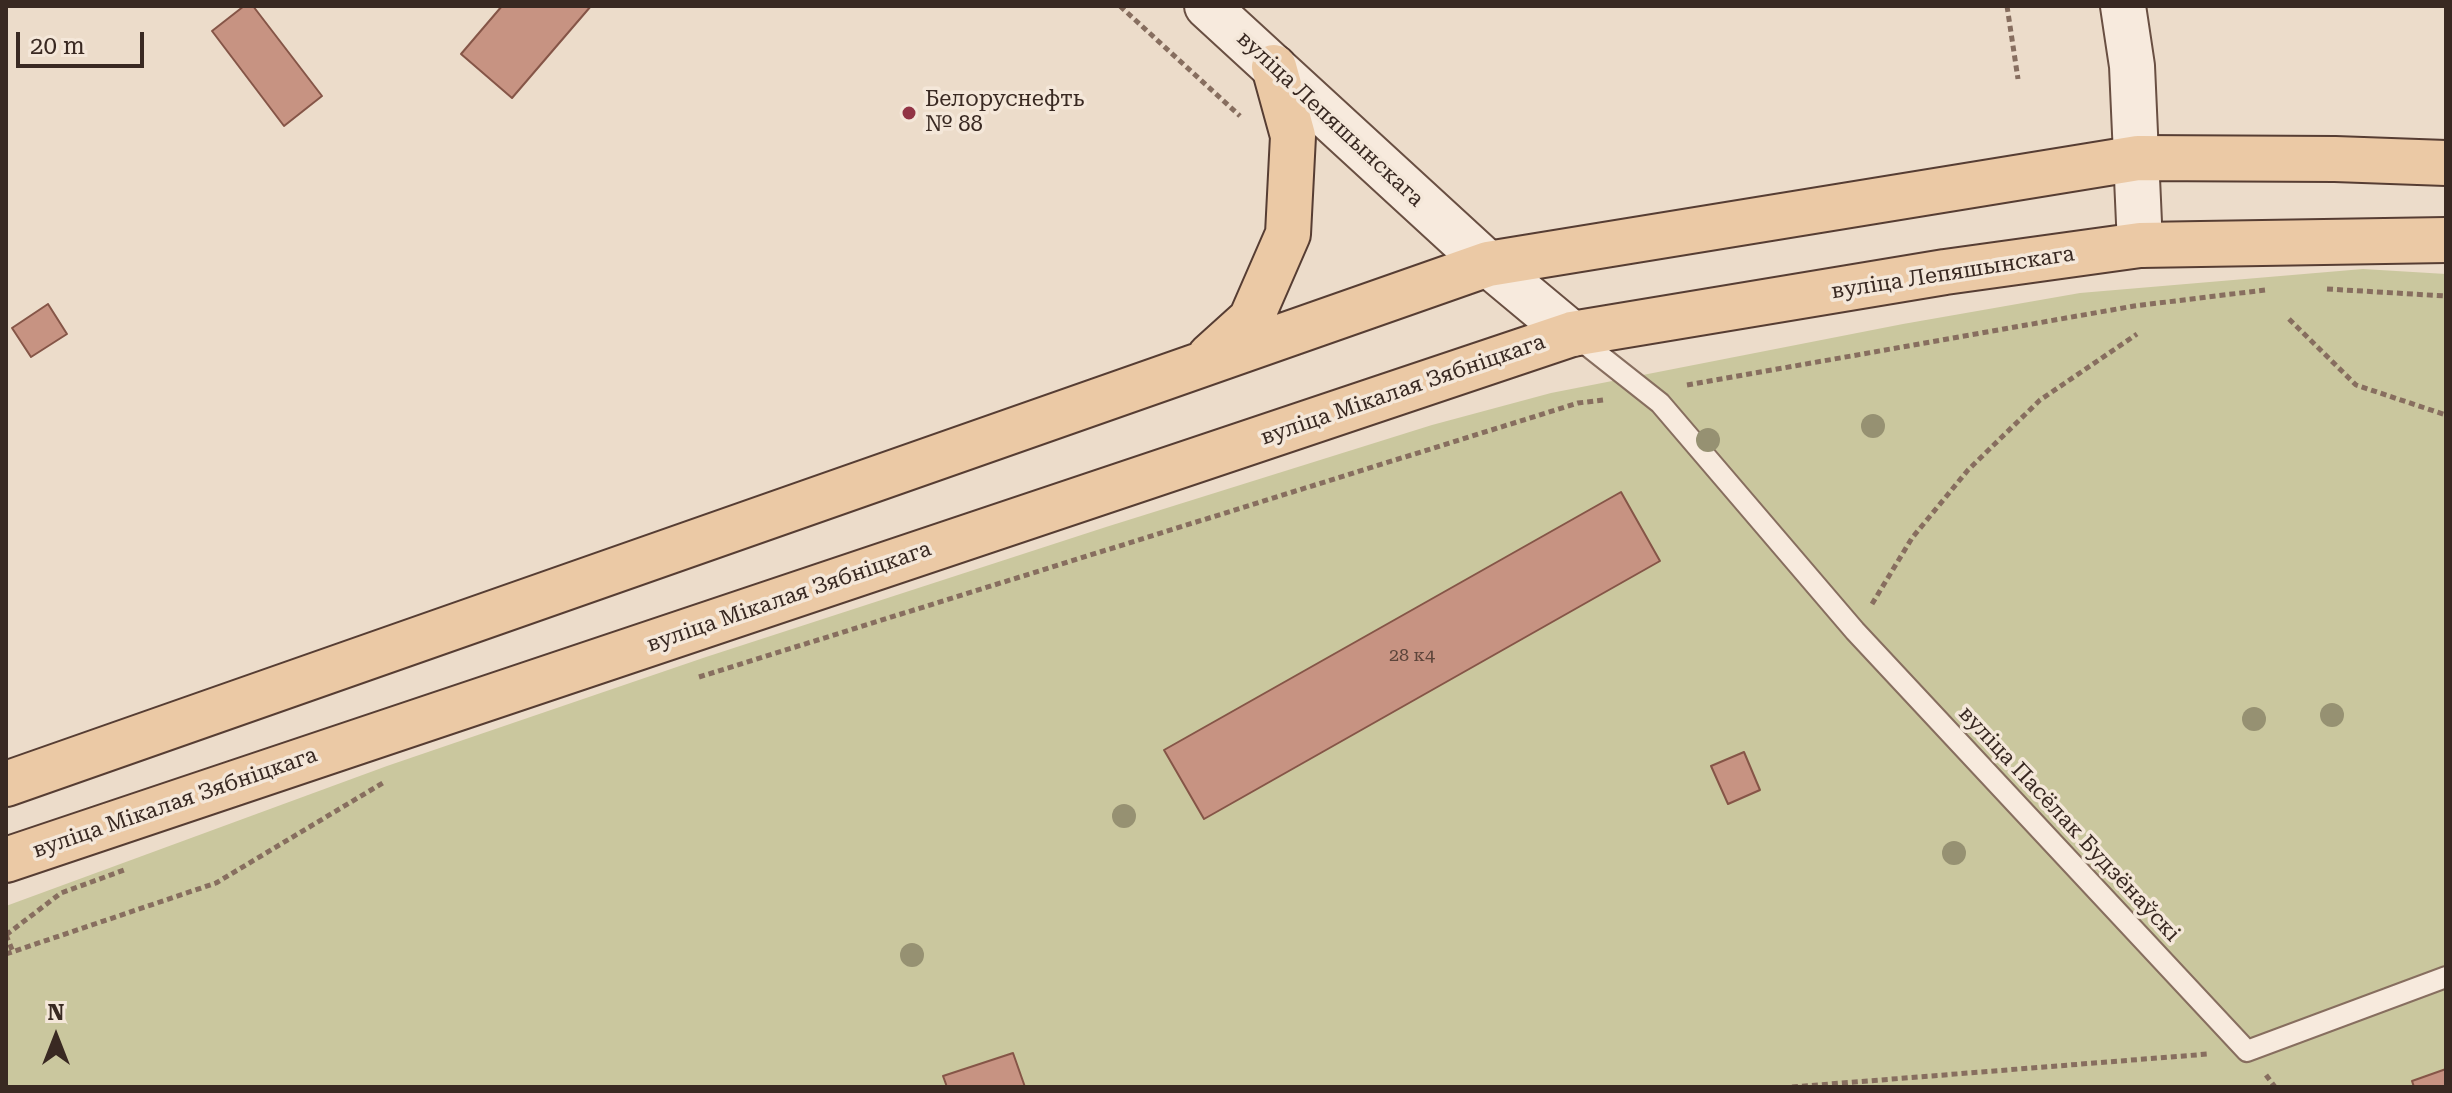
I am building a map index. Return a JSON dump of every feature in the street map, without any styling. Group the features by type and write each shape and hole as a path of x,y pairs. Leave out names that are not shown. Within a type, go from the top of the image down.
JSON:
{"main road":[{"name":"вуліца Лепяшынскага","path":"1207,6 1488,264 1572,334 1945,272 2140,245 2446,240"},
{"path":"2123,6 2132,66 2140,245"},
{"path":"1198,368 1251,319 1288,234 1293,136 1274,67"},
{"path":"6,784 1488,264 2138,158 2291,158 2446,163"},
{"name":"вуліца Мікалая Зябніцкага","path":"6,860 1572,334"}],"lane":[{"name":"вуліца Пасёлак Будзёнаўскі","path":"1572,334 1660,403 1855,631 2247,1051"},
{"path":"2247,1051 2446,977"}],"path":[{"path":"1120,6 1239,113 1244,125"},
{"path":"2007,6 2018,79"},
{"path":"1683,386 2134,306 2273,289"},
{"path":"2320,289 2446,296"},
{"path":"2289,319 2356,385 2446,415"},
{"path":"1855,631 1912,538 1968,470 2040,400 2137,334"},
{"path":"693,679 1578,403 1610,399"},
{"path":"6,935 9,953 216,883 391,778"},
{"path":"1792,1087 2247,1051"}],"shaded area":[{"path":"2363,269 2446,274 2446,1087 6,1087 6,906 387,766 706,657 1106,527 1432,425 1551,393 1903,324 2080,293"}],"building":[{"path":"244,6 253,6 322,96 284,126 212,31"},
{"path":"502,6 591,6 512,98 461,54"},
{"path":"48,304 67,334 31,357 12,328"},
{"path":"1621,492 1660,561 1204,819 1164,750"},
{"path":"1744,752 1760,790 1728,804 1711,766"},
{"path":"1013,1053 1025,1087 947,1087 943,1076"},
{"path":"2446,1069 2446,1087 2414,1087 2412,1081"}],"place":[{"name":"Белоруснефть № 88","path":"909,113"}]}
